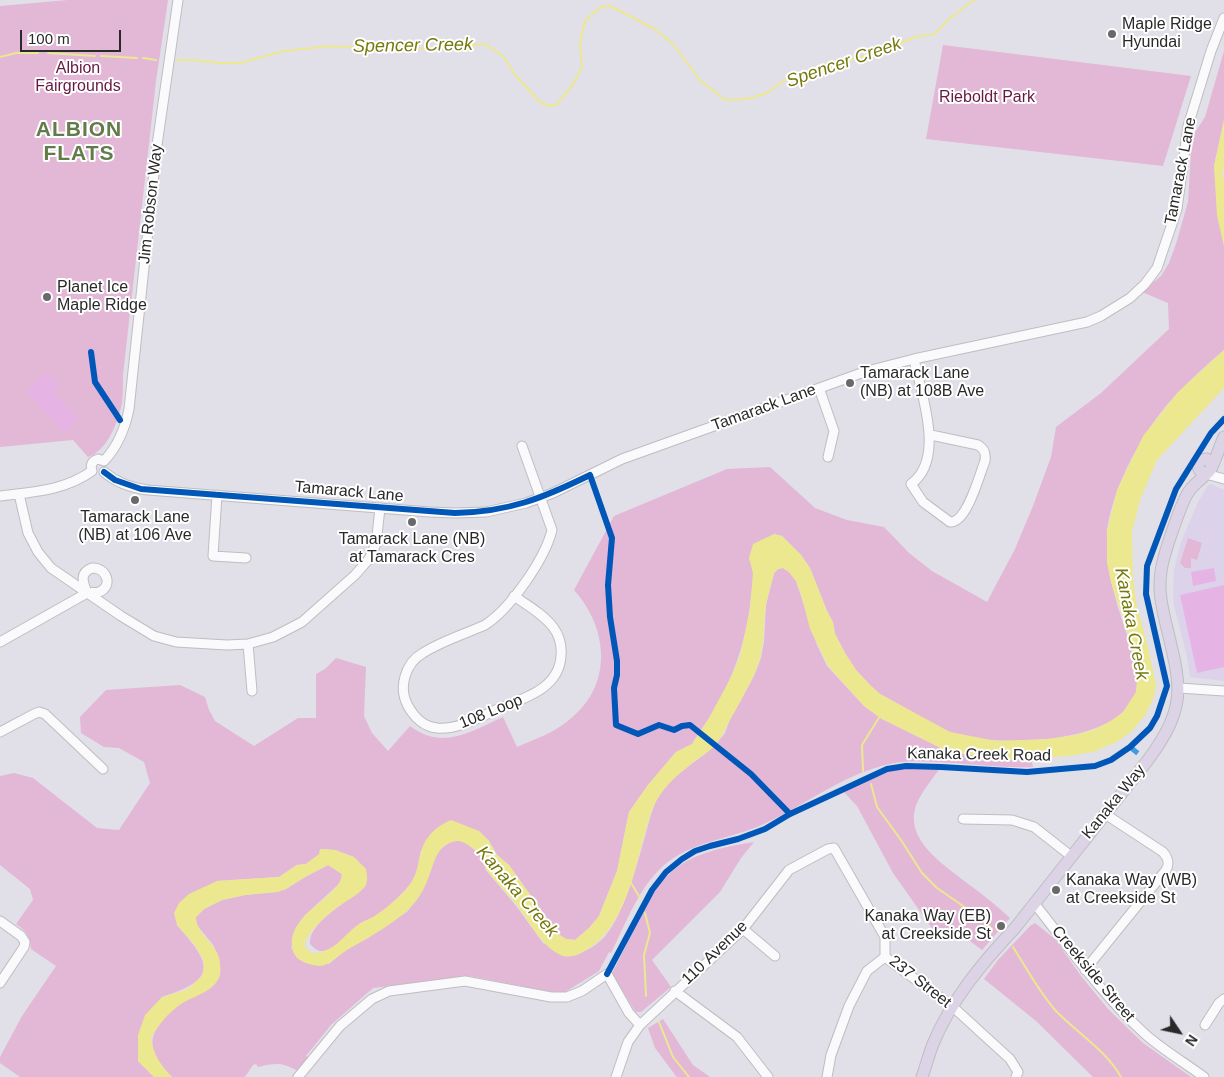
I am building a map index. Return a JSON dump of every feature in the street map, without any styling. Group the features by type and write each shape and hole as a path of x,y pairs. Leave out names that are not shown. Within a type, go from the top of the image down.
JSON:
{"main road":[{"name":"Kanaka Way","path":"922,1077 932,1046 953,1007 992,952 1015,928 1148,760 1166,733 1173,718 1179,688 1161,603 1160,571 1189,491 1189,483 1204,466 1224,437"}],"street":[{"name":"Jim Robson Way","path":"104,461 112,452 122,434 129,409 158,137 178,0"},
{"name":"Tamarack Lane","path":"104,472 114,480 138,488 444,513 474,513 509,508 542,498 622,459 867,371 1087,322 1113,310 1130,298 1157,268 1171,229 1179,197 1188,126 1210,51 1224,18"},
{"path":"914,359 931,435 927,461 920,476 909,483 923,502 950,522 958,520 965,512 985,461 986,453 978,445 931,435"},
{"path":"819,388 834,431 828,457"},
{"name":"108 Loop","path":"514,596 546,620 557,634 561,657 557,670 550,682 535,694 453,727 434,728 420,721 410,710 404,696 404,682 410,664 422,653 485,625 494,619 514,596 544,553 549,542 552,530 522,446"},
{"path":"98,459 106,464 104,472 97,474 92,471 93,462 98,459"},
{"path":"1204,466 1224,478"},
{"path":"0,496 58,488 92,471"},
{"path":"19,494 28,533 38,552 51,568 154,636 176,642 227,645 248,644 273,637 295,627 363,567 373,552 380,508"},
{"path":"217,495 213,556 246,558"},
{"path":"0,642 87,593"},
{"path":"248,644 252,691"},
{"path":"1179,688 1224,691"},
{"path":"0,732 34,714 39,712 45,714 103,769"},
{"path":"1085,970 1166,870 1168,860 1163,852 1105,814"},
{"path":"963,819 1012,820 1034,827 1071,856"},
{"name":"110 Avenue","path":"616,1077 628,1042 640,1025 743,928 789,870 828,849 834,848"},
{"name":"237 Street","path":"834,848 885,937 885,957 953,1007 1010,1059 1017,1074"},
{"name":"Creekside Street","path":"1034,902 1085,970 1113,1003 1147,1036 1204,1077"},
{"path":"0,921 25,942 24,947 0,983"},
{"path":"743,928 775,956"},
{"path":"827,1077 831,1055 848,1006 867,971 885,957"},
{"path":"298,1077 340,1026 372,999 389,991 465,981 551,997 568,997 582,991 607,974 629,1013 640,1025"},
{"path":"675,991 737,1037 768,1077"},
{"path":"1205,1025 1219,1003 1224,999"}],"shaded area":[{"path":"47,372 59,386 53,392 78,419 64,432 26,392"},
{"path":"1211,484 1224,490 1224,681 1190,677 1173,596 1174,570 1181,542 1198,502 1208,485"},
{"path":"1214,568 1216,581 1193,586 1191,572"},
{"path":"1224,585 1224,667 1197,673 1180,595"}],"green space":[{"name":"Albion Fairgrounds","path":"68,0 168,0 156,81 123,375 122,403 115,427 106,442 88,457 73,440 0,447 0,6"},
{"name":"Rieboldt Park","path":"943,45 1191,76 1163,166 926,139"},
{"path":"1224,51 1224,120 1214,166 1224,246 1224,350 1191,380 1155,420 1133,455 1124,474 1107,530 1109,574 1131,648 1136,673 1136,692 1125,710 1107,723 1082,733 1023,741 969,737 950,732 933,724 880,694 856,670 835,634 833,622 810,568 801,555 782,536 774,534 749,558 753,569 753,579 749,614 741,649 728,683 701,730 691,723 682,724 681,729 689,726 699,733 692,744 676,752 648,785 629,812 617,871 599,916 575,940 566,939 558,934 509,865 497,855 489,841 479,831 421,850 413,880 396,899 375,916 356,927 333,947 328,950 319,951 310,944 314,930 334,910 355,895 354,857 335,850 320,849 320,854 306,864 297,865 279,877 217,881 177,925 197,951 204,969 201,977 193,984 162,997 138,1061 154,1077 20,1077 0,1063 0,1057 22,1016 56,966 31,949 27,934 16,924 33,900 30,889 0,865 0,776 14,773 33,778 97,828 119,830 150,783 144,762 119,748 104,747 81,733 80,717 106,690 180,685 205,697 215,721 254,746 298,718 316,718 316,674 325,669 336,658 366,667 364,716 372,733 388,751 410,726 422,733 445,738 468,733 503,717 517,747 563,725 583,706 593,691 599,674 601,657 599,639 586,605 574,590 614,516 727,469 770,467 815,508 847,520 884,527 909,553 932,571 987,602 1015,549 1033,506 1051,457 1056,427 1101,393 1169,329 1168,303 1142,292 1161,276 1169,263 1176,244 1188,202 1192,137 1205,117"},
{"path":"1188,538 1202,543 1197,560 1191,558 1191,568 1185,568 1180,563"},
{"path":"783,568 796,581 817,645 827,666 864,706 882,719 947,751 1004,760 1031,759 1033,767 1003,767 920,761 881,766 844,780 775,819 757,827 708,842 685,852 663,866 646,885 611,953 609,952 599,971 562,994 470,976 373,988 331,1025 306,1056 309,1058 300,1069 296,1070 278,1064 258,1067 256,1064 253,1065 245,1077 172,1077 161,1065 154,1052 153,1045 155,1031 160,1023 180,1004 208,988 220,975 214,946 196,924 196,917 204,909 222,900 286,889 328,865 342,874 340,883 304,916 291,948 329,964 344,951 368,938 408,911 430,873 433,859 438,851 449,843 459,840 481,855 486,870 517,907 543,943 574,956 599,942 612,926 624,903 653,808 663,789 714,746 734,762 740,762 717,743 725,733 730,719 754,676 761,658 766,605 774,573 778,569"},
{"path":"906,766 941,767 922,793 915,809 914,821 917,833 923,844 942,863 1010,918 982,950 954,929 942,932 934,931 893,873 857,806 842,790 887,769"},
{"path":"754,842 741,858 720,892 652,960 671,987 641,1012 636,1012 612,973 645,907 655,892 679,866 695,857 724,848"},
{"path":"1035,923 1055,939 1081,976 1108,1009 1143,1043 1191,1077 1093,1077 1036,1021 984,979 998,960"},
{"path":"663,1019 693,1065 710,1077 676,1076 655,1048 648,1028"}],"water":[{"path":"1224,120 1224,167 1222,175 1224,180 1224,246 1217,216 1214,166"},
{"name":"Kanaka Creek","path":"1224,350 1224,388 1157,460 1140,500 1132,532 1133,579 1137,607 1156,684 1154,697 1146,714 1131,732 1118,741 1096,751 1071,756 1004,760 947,751 882,719 864,706 828,666 810,629 796,581 783,568 778,569 774,573 766,605 762,649 752,680 718,741 711,749 676,777 654,805 628,891 610,927 597,942 581,953 572,956 565,957 555,952 542,941 516,904 491,876 480,855 466,843 456,841 441,849 422,892 402,915 330,963 321,966 309,964 299,960 293,952 294,933 299,923 339,882 342,874 328,865 286,889 222,900 204,909 196,917 200,929 219,956 220,975 209,990 181,1004 172,1011 151,1038 158,1059 172,1077 154,1077 138,1061 138,1035 145,1015 162,997 186,990 202,976 203,959 194,944 177,925 174,913 179,903 189,894 217,881 279,877 297,865 306,864 319,854 320,849 335,850 354,857 366,869 367,879 366,885 362,890 314,928 306,941 305,947 312,953 333,947 353,928 372,918 401,895 414,878 425,841 436,829 451,820 479,831 489,841 497,855 509,865 558,934 566,939 575,940 599,916 617,871 629,812 648,785 676,752 692,744 709,718 730,679 740,656 750,609 753,573 749,558 753,544 774,534 782,536 801,555 810,568 833,622 835,634 845,653 856,670 880,694 950,732 996,741 1048,739 1075,735 1096,729 1111,721 1123,712 1136,692 1137,679 1129,637 1111,582 1107,563 1107,531 1117,490 1143,436 1178,392"}],"waterway":[{"name":"Spencer Creek","path":"177,60 240,63 284,51 331,46 400,50 486,44 503,56 516,76 541,103 551,106 556,105 572,86 582,67 580,43 585,21 600,7 610,6 653,28 672,43 700,80 725,100 747,99 767,93 785,80 807,72 830,68 853,59 874,54 918,36 933,35 949,19 974,0"},
{"name":"Spencer Creek","path":"0,57 16,53 38,53"},
{"name":"Spencer Creek","path":"48,53 95,56"},
{"name":"Spencer Creek","path":"101,56 137,58"},
{"name":"Spencer Creek","path":"143,58 156,60"},
{"path":"863,771 862,745 880,716"},
{"path":"871,784 877,807 922,873 937,888 979,917 992,929"},
{"path":"631,883 640,898"},
{"path":"645,913 650,933 644,955 646,996"},
{"path":"1013,947 1050,1004 1064,1019 1100,1050 1121,1077"},
{"path":"659,1022 673,1057 689,1077"}],"marked path":[{"path":"1130,747 1140,755"}],"cycle path":[{"path":"91,352 95,382 120,420"},
{"name":"Kanaka Creek Road","path":"607,974 652,890 666,872 695,851 765,829 790,814 887,769 906,766 1027,772 1095,766 1111,760 1130,747 1150,728 1157,716 1167,686 1146,594 1147,566 1176,489 1211,433 1224,419"},
{"path":"104,472 115,480 141,489 455,513 509,507 541,497 590,475 612,538 608,585 610,617 617,661 617,675 614,688 616,725 638,734 659,725 674,730 690,725 751,774 790,814"}],"place":[{"name":"Maple Ridge Hyundai","path":"1112,34"},
{"name":"Planet Ice Maple Ridge","path":"47,297"},
{"name":"Tamarack Lane (NB) at 108B Ave","path":"850,383"},
{"name":"Tamarack Lane (NB) at 106 Ave","path":"135,500"},
{"name":"Tamarack Lane (NB) at Tamarack Cres","path":"412,522"},
{"name":"Kanaka Way (WB) at Creekside St","path":"1056,890"},
{"name":"Kanaka Way (EB) at Creekside St","path":"1001,926"}],"district":[{"name":"ALBION FLATS","path":"79,142"}]}
